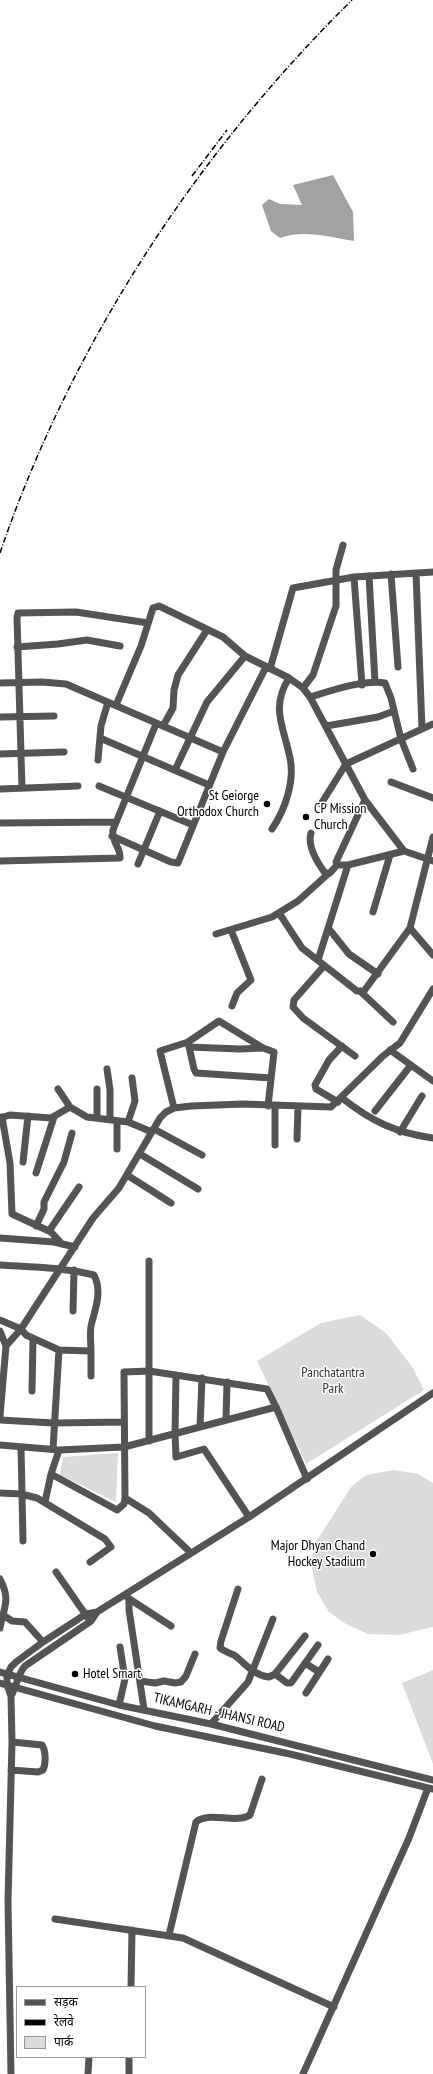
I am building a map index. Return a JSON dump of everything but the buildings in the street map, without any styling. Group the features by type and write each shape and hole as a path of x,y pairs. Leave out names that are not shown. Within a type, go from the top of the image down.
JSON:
{"street":[{"path":"303,688 313,675 336,606 336,580 343,545"},
{"path":"112,836 174,863 178,863 223,752 268,668 292,588 354,577 433,572"},
{"path":"416,573 422,729"},
{"path":"391,574 398,667"},
{"path":"369,576 375,682"},
{"path":"354,577 362,685"},
{"path":"116,705 141,646 153,608 159,606 223,637 245,656 289,678 303,688 310,697 365,800 404,851 430,860"},
{"path":"22,788 16,618 18,613 76,612 148,623"},
{"path":"0,861 119,858 120,854 112,836 126,796 143,755 160,725 173,708 174,690 178,675 207,630"},
{"path":"17,647 87,640 120,646"},
{"path":"175,770 190,736 210,698 245,656"},
{"path":"272,829 279,817 291,774 290,759 279,721 279,705 283,688 289,678"},
{"path":"0,683 42,682 66,684 160,725 190,736 223,752"},
{"path":"310,697 375,682 385,683 401,739 413,769"},
{"path":"98,760 103,719 108,702"},
{"path":"326,726 374,718 394,711"},
{"path":"0,717 54,716"},
{"path":"321,804 346,764 433,724"},
{"path":"100,738 143,755 209,785"},
{"path":"0,754 64,752"},
{"path":"391,782 433,798"},
{"path":"0,789 78,786"},
{"path":"99,786 193,825"},
{"path":"337,866 339,856 365,800"},
{"path":"138,864 160,811"},
{"path":"0,823 116,822"},
{"path":"311,833 308,840 310,846 323,872 328,874"},
{"path":"361,992 366,990 410,928 430,860 433,836"},
{"path":"216,934 261,921 279,913 298,901 337,866 348,865 404,851"},
{"path":"373,912 390,855"},
{"path":"318,960 348,865"},
{"path":"279,913 298,943 324,966 361,992 393,1022"},
{"path":"410,928 433,955"},
{"path":"329,929 349,954 378,974"},
{"path":"231,930 251,980 236,993 232,1006"},
{"path":"324,966 294,1000 293,1007 303,1018 355,1056"},
{"path":"6,1346 21,1329 62,1268 93,1218 119,1188 153,1130 166,1112 174,1108 228,1105 326,1108 340,1100 402,1040 433,989"},
{"path":"188,1045 219,1021 263,1048 275,1053 272,1078 272,1106 275,1146"},
{"path":"188,1045 196,1073 272,1078"},
{"path":"174,1108 160,1053 161,1050 188,1045 240,1049 263,1048"},
{"path":"342,1046 329,1060 315,1085 316,1089 400,1132 433,1138"},
{"path":"390,1050 433,1081"},
{"path":"375,1111 411,1065"},
{"path":"107,1069 117,1148"},
{"path":"128,1122 135,1101 132,1078"},
{"path":"58,1089 70,1107 87,1116 128,1122 153,1130 202,1155"},
{"path":"97,1089 97,1118"},
{"path":"400,1132 422,1096"},
{"path":"62,1244 55,1235 12,1214 10,1163 1,1117 54,1117 70,1107"},
{"path":"297,1139 298,1107"},
{"path":"23,1162 28,1116"},
{"path":"36,1173 54,1117"},
{"path":"36,1226 45,1208 44,1202 64,1162 72,1132"},
{"path":"140,1154 198,1189"},
{"path":"127,1175 171,1203"},
{"path":"49,1232 79,1187"},
{"path":"0,1238 62,1244 75,1247"},
{"path":"149,1261 149,1441"},
{"path":"0,1265 62,1268 94,1275 99,1289 96,1313 91,1322 91,1376"},
{"path":"73,1311 74,1270"},
{"path":"0,1320 21,1329 26,1335 33,1339 58,1350 91,1351"},
{"path":"0,1331 6,1346 0,1416"},
{"path":"32,1391 33,1339"},
{"path":"45,1502 56,1449 54,1423 58,1390 58,1350"},
{"path":"51,1474 113,1509 120,1509 125,1498 124,1372 149,1371 266,1389 276,1407 307,1479"},
{"path":"176,1375 176,1457 204,1449 249,1517"},
{"path":"200,1427 202,1378"},
{"path":"226,1420 227,1382"},
{"path":"11,2074 8,1900 12,1742 11,1696 4,1684 4,1674 16,1662 43,1642 86,1614 97,1612 127,1597 191,1553 307,1479 433,1393"},
{"path":"0,1445 56,1449 124,1447 276,1407"},
{"path":"0,1420 54,1423 124,1422"},
{"path":"22,1447 23,1541"},
{"path":"0,1493 22,1494 45,1502 101,1536 111,1545 90,1562"},
{"path":"125,1498 148,1512 191,1553"},
{"path":"56,1572 91,1621"},
{"path":"0,1579 7,1594 0,1628"},
{"path":"238,1590 220,1648 236,1657 253,1671 266,1677 275,1674 305,1636"},
{"path":"127,1597 170,1626"},
{"path":"127,1597 144,1709"},
{"path":"11,1696 16,1687 21,1670 29,1662 91,1621 97,1612"},
{"path":"3,1615 12,1621 25,1622 43,1642"},
{"path":"211,1724 243,1689 253,1671 273,1619"},
{"path":"275,1674 287,1684 291,1683 318,1645"},
{"path":"119,1705 125,1679 120,1647"},
{"path":"140,1681 155,1683 162,1681 181,1682 186,1676 195,1654"},
{"path":"306,1693 328,1659"},
{"path":"306,1663 319,1672"},
{"name":"TIKAMGARH - JHANSI ROAD","path":"4,1674 119,1705 211,1724 433,1780"},
{"name":"TIKAMGARH - JHANSI ROAD","path":"4,1684 155,1726 290,1754 430,1788"},
{"path":"11,1770 38,1772 43,1770 45,1767 45,1750 42,1745 12,1742"},
{"path":"379,1776 381,1766"},
{"path":"169,1935 196,1822 204,1818 243,1818 250,1815 262,1779"},
{"path":"303,2074 430,1788"},
{"path":"55,1919 183,1938 208,1948 334,2007"},
{"path":"131,1986 132,1930"},
{"path":"88,2074 89,2058"},
{"path":"129,2058 129,2074"}],"green space":[{"name":"Panchatantra Park","path":"360,1315 386,1333 413,1368 424,1390 306,1464 257,1361 321,1323"},
{"path":"118,1453 116,1502 60,1475 63,1457"},
{"name":"Major Dhyan Chand Hockey Stadium","path":"394,1470 418,1474 433,1483 433,1627 399,1635 368,1634 346,1624 329,1612 317,1592 311,1564 314,1545 351,1487 366,1475"},
{"path":"433,1670 433,1764 402,1683"}],"shaded area":[{"path":"333,175 353,212 354,241 307,234 289,235 280,238 271,231 262,205 269,199 280,204 302,205 293,185"}],"railway":[{"path":"0,553 29,476 63,400 101,327 144,256 191,188 241,122 295,59 352,0"},
{"path":"192,176 227,130"}],"place":[{"name":"St Geiorge Orthodox Church","path":"267,804"},
{"name":"CP Mission Church","path":"306,817"},
{"name":"Major Dhyan Chand Hockey Stadium","path":"373,1554"},
{"name":"Hotel Smart","path":"75,1674"}]}
